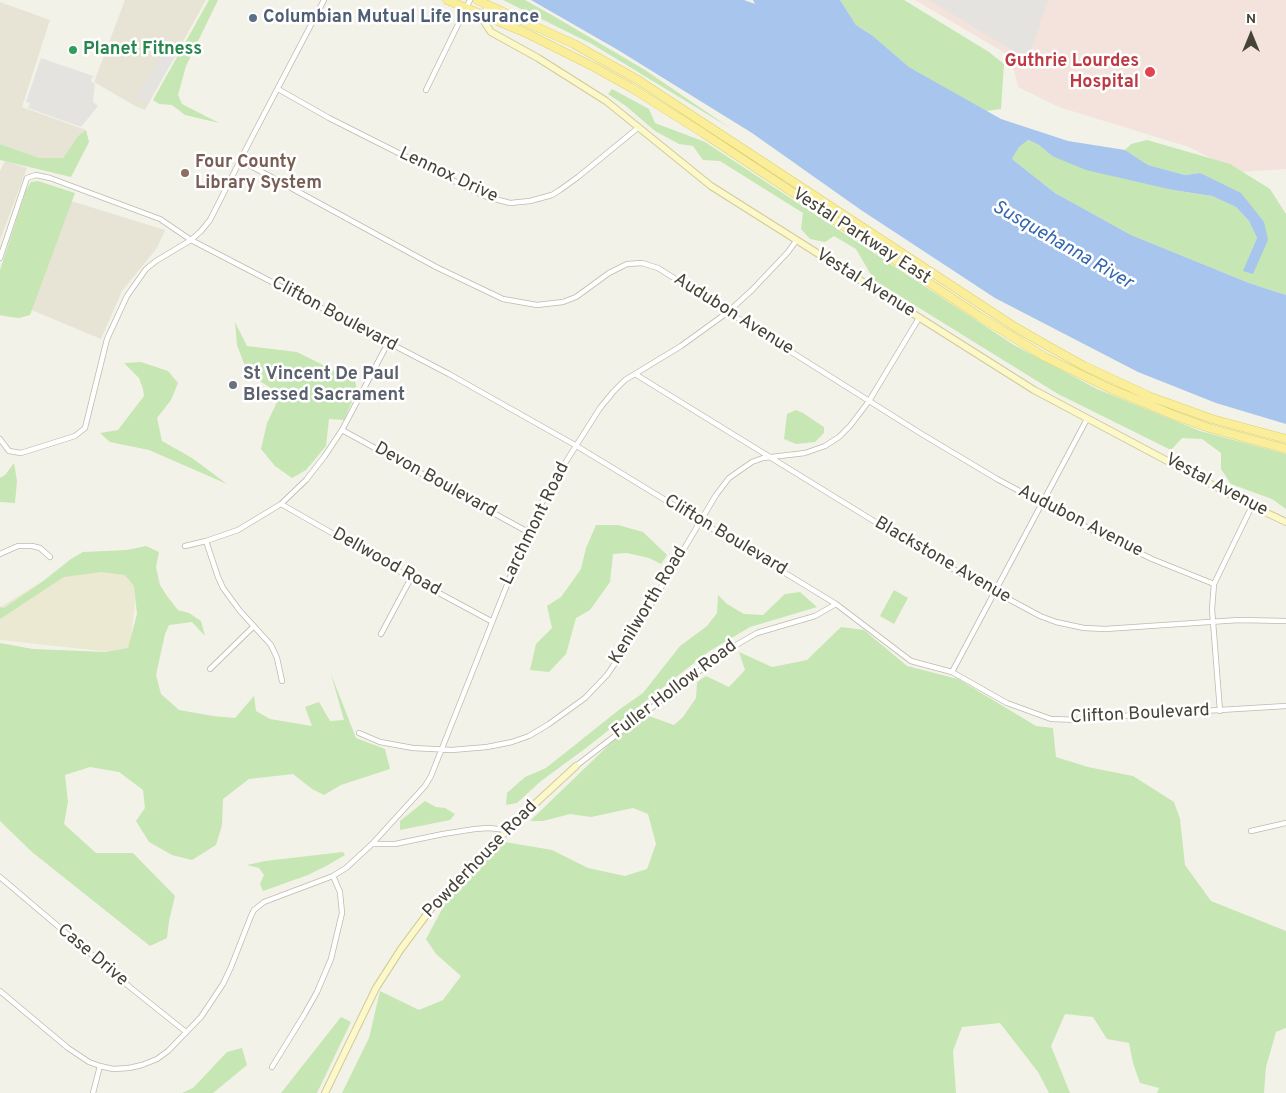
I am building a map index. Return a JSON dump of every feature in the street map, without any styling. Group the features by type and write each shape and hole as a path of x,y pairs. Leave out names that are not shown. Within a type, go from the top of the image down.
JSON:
{"main road":[{"name":"Vestal Parkway East","path":"447,0 468,4 484,14 594,67 654,102 979,316 1045,357 1111,390 1159,410 1209,428 1286,449"},
{"name":"Vestal Parkway East","path":"477,0 574,44 638,80 1015,326 1084,366 1159,400 1212,419 1286,439"}],"street":[{"path":"0,438 8,451 20,453 81,433 87,422 107,339 127,296 146,269 201,231 217,209 240,160 324,0"},
{"path":"426,90 468,4"},
{"path":"484,14 488,4"},
{"name":"Vestal Avenue","path":"484,14 484,23 496,35 589,89 711,186 796,241 1034,390 1252,506 1286,522"},
{"name":"Lennox Drive","path":"278,89 478,194 510,203 530,201 552,195 586,171 639,127"},
{"name":"Audubon Avenue","path":"240,160 436,267 503,298 537,305 563,302 576,297 620,267 635,263 658,268 997,479 1042,504 1152,559 1214,584"},
{"name":"Clifton Boulevard","path":"0,258 27,178 36,174 147,213 168,224 190,240 449,374 575,445 836,604 911,662 952,672 1008,703 1051,719 1080,720 1286,706"},
{"name":"Larchmont Road","path":"100,1066 121,1068 142,1065 157,1059 201,1017 223,984 254,910 271,899 333,876 346,868 372,844 425,786 442,750 491,621 528,532 548,490 575,445 607,398 635,374 681,346 728,312 752,290 796,241"},
{"name":"Kenilworth Road","path":"359,733 387,744 442,750 487,747 529,736 585,698 607,675 624,650 716,495 734,473 752,462 763,458 805,453 834,441 850,426 869,401 919,318"},
{"path":"185,546 238,530 281,504 306,480 342,430 388,344"},
{"name":"Blackstone Avenue","path":"635,374 942,563 1040,616 1056,622 1084,628 1106,629 1259,619 1286,621"},
{"path":"952,672 1087,419"},
{"name":"Devon Boulevard","path":"342,430 528,532"},
{"name":"Dellwood Road","path":"281,504 491,621"},
{"path":"1220,711 1212,596 1214,584 1252,506"},
{"path":"206,541 223,588 271,644 277,658 282,681"},
{"path":"0,554 18,546 32,546 40,548 50,557"},
{"path":"381,634 411,578"},
{"name":"Fuller Hollow Road","path":"576,766 740,641 772,628 815,616 836,604"},
{"path":"210,669 254,626"},
{"name":"Powderhouse Road","path":"324,1093 368,1002 401,949 439,899 507,830 576,766"},
{"path":"1252,830 1286,824"},
{"path":"372,844 395,844 442,834 482,829 507,830"},
{"name":"Case Drive","path":"0,876 130,988 186,1032"},
{"path":"272,1066 309,1008 331,959 342,914 340,892 333,876"},
{"path":"0,991 68,1048 100,1066 93,1093"}],"shaded area":[{"path":"125,0 206,0 145,110 94,82"},
{"name":"Guthrie Lourdes Hospital","path":"915,0 1286,0 1286,169 1238,172 1189,147 1059,107 1018,87 1011,58"},
{"path":"929,0 1048,0 1028,60"},
{"path":"0,2 50,20 22,107 86,130 78,136 63,158 39,158 0,144"},
{"path":"166,48 177,54 147,103 137,97"},
{"path":"41,58 93,76 91,81 95,84 93,102 98,106 81,127 28,108 30,103 26,102"},
{"path":"5,161 27,168 0,240 0,171"},
{"path":"71,201 165,230 157,248 122,291 101,339 29,309"},
{"path":"140,560 129,654 0,640 0,607 63,569"}],"green space":[{"path":"209,0 218,0 186,66 178,95 182,104 219,123 185,115 172,105 159,104 153,100"},
{"path":"503,0 525,0 557,18 645,70 730,128 592,44"},
{"path":"840,0 904,0 989,52 1004,64 1001,109 986,111 909,67 873,36 856,25"},
{"path":"612,89 649,109 655,123 705,142 1014,345 1097,389 1200,431 1286,454 1286,509 1272,499 1231,484 1221,469 1221,453 1202,439 1182,438 1171,450 1058,394 874,280 856,249 834,236 825,242 810,239 801,229 803,213 720,161 703,160 693,146 679,144 655,131 626,106 608,94"},
{"path":"86,130 89,142 71,177 0,160 0,144 39,158 63,158 78,136"},
{"path":"1027,140 1039,145 1052,156 1173,190 1212,196 1236,207 1249,221 1257,238 1243,271 1264,222 1200,173 1185,175 1148,165 1125,150 1131,144 1147,140 1230,164 1270,189 1286,214 1286,295 1249,283 1131,235 1055,193 1012,159 1019,147"},
{"path":"38,181 75,193 30,315 19,318 0,315 0,270 26,190 31,182"},
{"path":"235,322 247,346 297,352 355,381 357,390 344,420 329,419 326,446 306,470 292,478 275,466 261,449 267,423 281,394 248,374 237,345"},
{"path":"141,362 168,371 178,383 171,400 157,418 162,441 192,458 227,484 149,450 110,442 100,433 118,430 144,396 139,378 124,363"},
{"path":"796,410 824,427 824,433 815,442 796,444 784,439 787,414"},
{"path":"14,463 17,481 15,503 0,502 0,478 5,475"},
{"path":"596,525 618,525 643,532 667,555 661,564 649,558 627,553 613,554 610,582 590,610 576,618 566,654 549,672 530,670 536,644 552,628 547,606 561,597 581,569 586,548"},
{"path":"146,546 159,552 156,567 160,585 167,596 178,610 189,613 201,621 205,636 192,622 169,625 165,634 156,675 161,694 179,710 235,718 254,696 256,711 270,719 312,726 305,707 319,702 330,721 344,720 331,674 356,738 385,749 390,769 341,785 324,795 312,789 293,774 249,779 223,799 222,825 216,845 192,860 172,855 149,842 136,821 145,808 143,790 119,772 90,767 65,775 68,802 64,824 96,853 133,853 175,896 167,938 150,946 32,852 0,821 0,643 33,649 106,652 128,648 137,614 134,586 125,575 101,572 64,577 0,619 0,607 4,608 83,552 127,550"},
{"path":"894,590 908,598 894,624 880,616"},
{"path":"800,592 817,607 750,627 708,652 541,781 517,803 506,805 507,793 525,777 546,768 643,693 680,646 707,626 717,613 718,595 727,604 744,614 763,615 785,594"},
{"path":"841,627 864,630 907,666 958,679 1036,726 1053,728 1056,757 1088,767 1133,776 1174,802 1180,819 1185,865 1211,901 1286,931 1286,1028 1276,1032 1266,1067 1264,1093 1157,1093 1159,1088 1140,1083 1129,1043 1107,1039 1093,1017 1065,1014 1051,1046 1070,1093 1049,1093 1038,1072 1000,1023 962,1027 953,1051 956,1093 342,1093 369,1038 380,991 419,1010 443,1000 461,976 436,954 426,939 447,900 505,842 552,850 588,868 625,876 647,869 656,844 648,814 633,808 591,817 570,814 543,821 530,821 614,740 649,716 674,725 683,717 696,698 697,682 706,676 729,687 745,670 739,652 772,667 807,660"},
{"path":"425,801 436,807 445,808 455,814 450,820 400,830 400,821"},
{"path":"343,852 345,855 308,875 263,891 260,884 264,875 259,868 247,865 265,861"},
{"path":"341,1017 351,1022 317,1093 281,1093"},
{"path":"242,1048 247,1065 213,1093 182,1093 193,1088 227,1052"}],"water":[{"name":"Susquehanna River","path":"531,0 744,0 755,4 753,0 840,0 856,25 873,36 909,67 1001,119 1068,141 1125,150 1148,165 1185,175 1200,173 1241,193 1264,222 1268,240 1253,274 1243,271 1257,238 1249,221 1236,207 1212,196 1173,190 1086,170 1052,156 1039,145 1028,140 1019,147 1012,159 1055,193 1131,235 1249,283 1286,295 1286,424 1216,403 1138,372 995,298 861,210 752,133 618,50"}],"place":[{"name":"Columbian Mutual Life Insurance","path":"253,18"},
{"name":"Planet Fitness","path":"73,50"},
{"name":"Guthrie Lourdes Hospital","path":"1150,72"},
{"name":"Four County Library System","path":"185,173"},
{"name":"St Vincent De Paul Blessed Sacrament","path":"233,385"}]}
